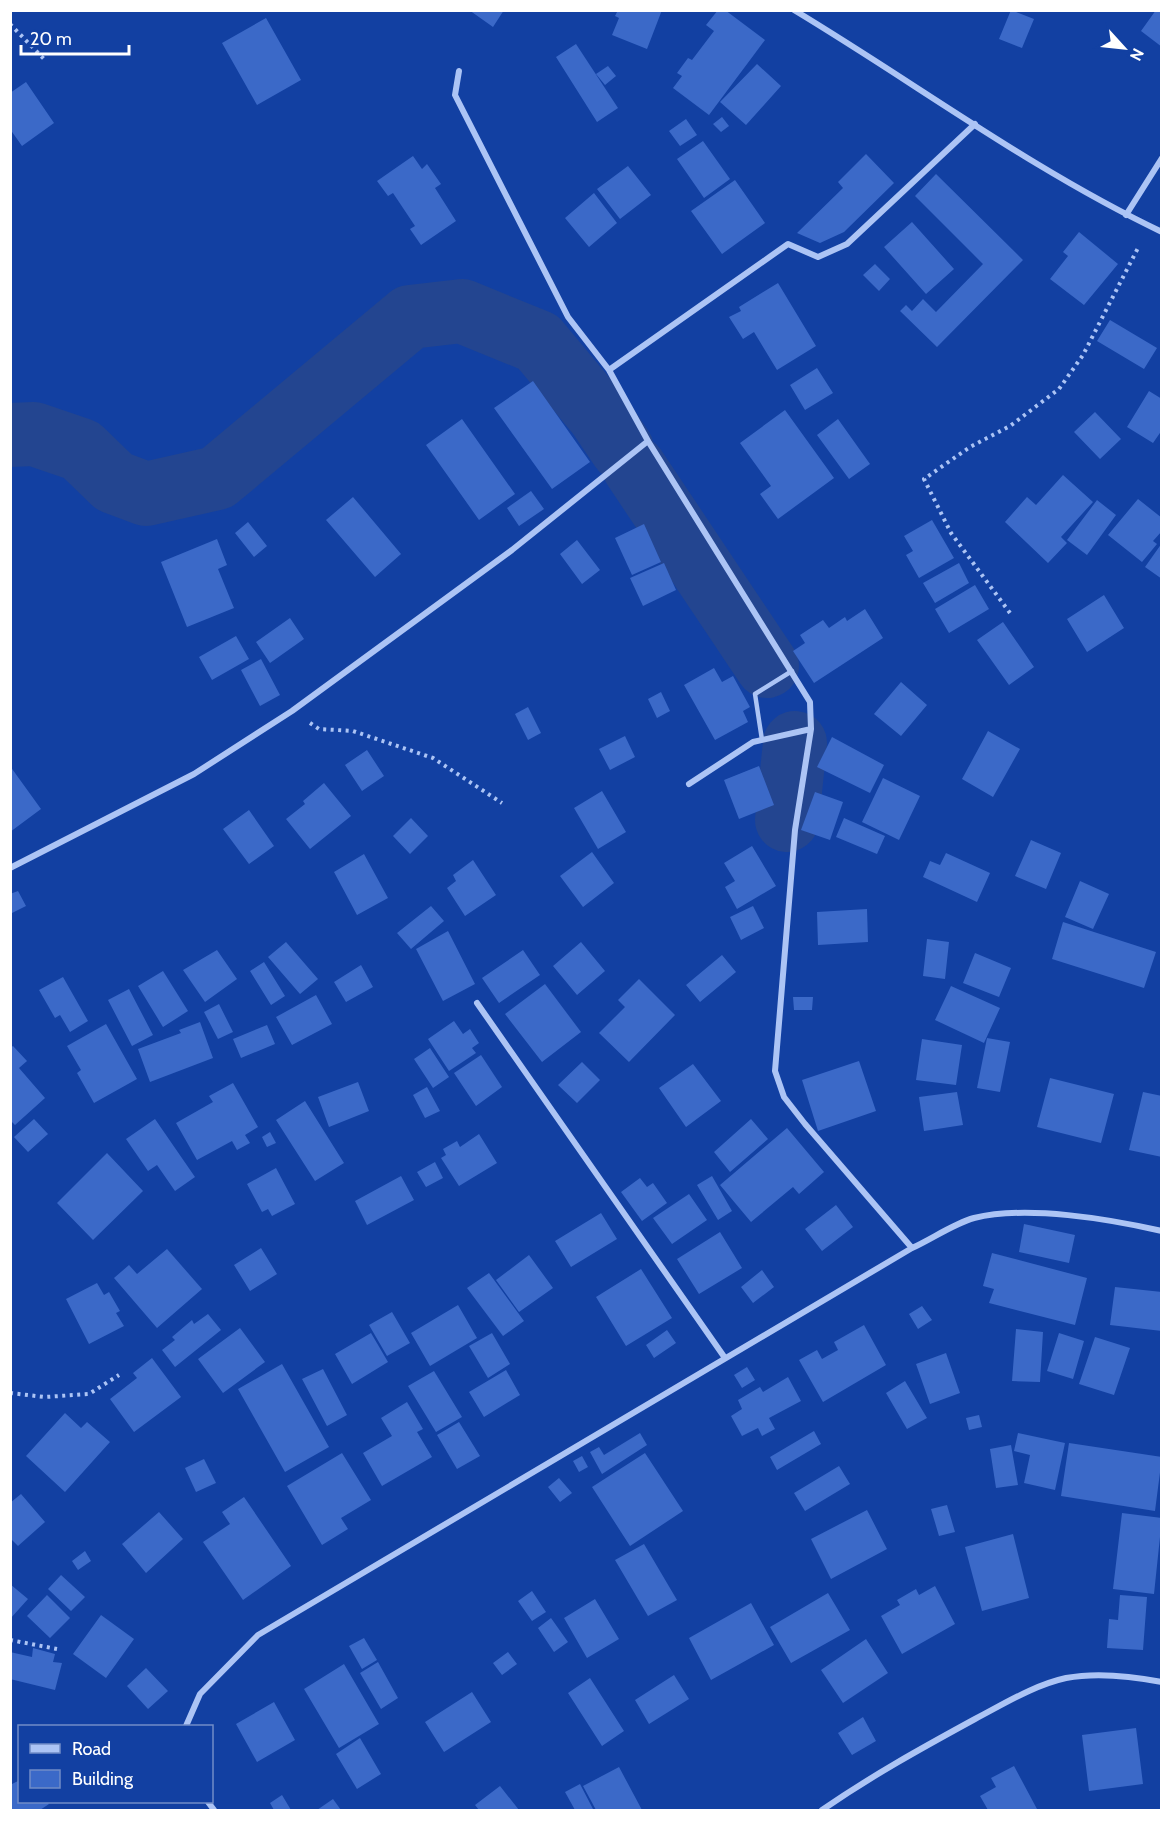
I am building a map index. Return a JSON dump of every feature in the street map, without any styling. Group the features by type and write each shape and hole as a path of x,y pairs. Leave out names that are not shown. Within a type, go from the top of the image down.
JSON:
{"street":[{"path":"794,10 881,63 1043,170 1161,232"},
{"path":"459,71 455,95 568,317 609,370 648,441 810,702 811,729 795,830 775,1071 784,1097 912,1248"},
{"path":"609,370 788,244 818,257 847,244 975,124"},
{"path":"1126,215 1161,158"},
{"path":"10,868 194,774 292,711 512,550 648,441"},
{"path":"689,784 753,742 811,729"},
{"path":"477,1003 725,1358"},
{"path":"186,1725 200,1694 258,1635 912,1248 974,1218 1014,1214 1097,1217 1161,1231"},
{"path":"822,1810 881,1770 1023,1693 1065,1678 1094,1675 1135,1676 1161,1682"}],"lane":[{"path":"762,740 755,694 792,671"}],"path":[{"path":"10,24 44,59"},
{"path":"1010,613 951,533 924,479 970,447 1010,426 1059,389 1083,355 1149,226"},
{"path":"292,711 319,729 353,731 433,758 502,804"},
{"path":"10,1393 45,1397 89,1394 119,1375"},
{"path":"10,1640 57,1649"}],"building":[{"path":"469,10 504,10 493,27"},
{"path":"618,10 662,10 647,49 612,35 619,18 615,16"},
{"path":"718,10 725,10 765,40 709,115 673,88 682,76 677,73 688,58 692,60 714,31 706,25"},
{"path":"1011,10 1034,19 1022,48 999,39"},
{"path":"1156,10 1162,10 1162,47 1141,31"},
{"path":"266,18 301,80 257,105 222,43"},
{"path":"576,44 618,108 597,122 556,57"},
{"path":"757,64 781,86 746,125 720,102"},
{"path":"608,66 616,76 605,85 596,74"},
{"path":"26,82 54,123 22,146 10,129 10,93"},
{"path":"722,117 729,126 721,132 713,124"},
{"path":"686,119 697,135 680,146 669,131"},
{"path":"703,141 730,179 704,198 677,159"},
{"path":"866,154 894,183 844,232 820,243 797,233 843,188 838,182"},
{"path":"413,156 422,169 427,164 441,184 435,188 456,221 421,245 410,229 415,226 393,193 388,196 377,181"},
{"path":"628,166 651,195 620,219 597,189"},
{"path":"936,174 1023,260 937,347 900,311 906,305 912,311 923,299 936,312 983,264 915,196"},
{"path":"735,180 765,223 722,254 691,211"},
{"path":"594,193 617,223 589,247 565,218"},
{"path":"912,222 954,269 926,294 884,247"},
{"path":"1079,232 1118,264 1084,305 1050,279 1068,256 1063,252"},
{"path":"875,264 890,279 879,291 863,275"},
{"path":"778,283 816,346 777,370 754,332 743,339 729,317 741,311 739,307"},
{"path":"1110,320 1157,348 1144,369 1097,341"},
{"path":"817,368 833,393 805,410 790,385"},
{"path":"533,381 590,462 552,489 494,408"},
{"path":"1149,391 1162,399 1162,430 1153,443 1127,427"},
{"path":"785,410 834,478 778,519 760,494 771,486 740,443"},
{"path":"1095,412 1121,439 1100,459 1074,432"},
{"path":"462,419 515,494 479,520 426,445"},
{"path":"838,419 870,464 849,479 817,435"},
{"path":"1063,475 1093,502 1061,537 1067,543 1048,563 1005,522 1027,497 1036,505"},
{"path":"531,491 544,509 519,526 507,508"},
{"path":"353,497 401,554 375,577 326,520"},
{"path":"1138,499 1162,518 1162,531 1153,541 1157,544 1142,562 1108,535"},
{"path":"1097,500 1116,515 1087,555 1067,540"},
{"path":"932,520 954,558 919,578 906,555 913,551 904,536"},
{"path":"248,522 267,546 254,557 235,533"},
{"path":"644,524 661,562 632,575 615,538"},
{"path":"217,539 227,565 218,569 234,608 187,627 161,562"},
{"path":"577,540 600,570 582,584 560,554"},
{"path":"1162,543 1162,579 1145,567"},
{"path":"664,563 676,590 643,606 630,578"},
{"path":"959,563 969,583 935,603 923,583"},
{"path":"975,585 989,609 949,633 935,609"},
{"path":"1104,595 1124,628 1087,652 1067,619"},
{"path":"865,609 883,638 814,683 793,651 805,643 800,635 823,620 829,628 845,617 847,621"},
{"path":"290,618 304,639 270,663 256,642"},
{"path":"1003,622 1034,667 1009,685 977,640"},
{"path":"236,636 249,659 212,680 199,657"},
{"path":"261,659 280,695 260,706 241,670"},
{"path":"714,668 722,682 733,676 750,707 743,711 748,722 715,740 684,685"},
{"path":"901,682 927,705 901,736 874,714"},
{"path":"661,692 670,711 657,718 648,699"},
{"path":"528,707 541,733 528,740 515,714"},
{"path":"988,731 1020,749 993,797 962,779"},
{"path":"625,736 635,757 610,770 599,749"},
{"path":"832,737 884,765 870,793 817,767"},
{"path":"367,750 384,776 362,791 345,765"},
{"path":"10,766 41,809 10,832"},
{"path":"759,766 774,805 739,819 724,780"},
{"path":"883,778 920,796 899,840 862,822"},
{"path":"324,783 351,816 310,849 286,819 305,804 303,801"},
{"path":"602,791 626,832 598,849 574,808"},
{"path":"815,792 843,802 830,840 801,830"},
{"path":"249,810 274,846 249,864 223,829"},
{"path":"411,818 428,836 410,854 393,836"},
{"path":"844,818 885,836 877,854 836,837"},
{"path":"1031,840 1061,853 1046,889 1015,876"},
{"path":"752,846 776,886 737,909 725,887 735,881 724,863"},
{"path":"592,852 614,883 583,907 560,876"},
{"path":"946,853 990,873 977,902 923,877 930,861 940,865"},
{"path":"364,854 388,898 357,915 334,872"},
{"path":"473,860 496,895 465,916 447,888 456,881 453,875"},
{"path":"1080,881 1109,894 1093,929 1065,917"},
{"path":"18,891 26,906 10,914 10,894"},
{"path":"431,906 444,921 411,949 397,933"},
{"path":"753,906 764,928 741,940 730,917"},
{"path":"867,909 868,942 818,945 817,912"},
{"path":"1063,922 1156,952 1144,988 1052,959"},
{"path":"448,931 475,984 443,1001 416,949"},
{"path":"927,939 949,942 945,979 923,976"},
{"path":"286,942 318,979 300,994 268,957"},
{"path":"581,942 605,971 577,995 553,966"},
{"path":"217,950 237,979 205,1002 183,970"},
{"path":"523,950 540,975 499,1003 482,978"},
{"path":"975,953 1011,968 999,997 963,983"},
{"path":"722,955 736,972 700,1002 686,985"},
{"path":"264,962 285,996 271,1005 250,971"},
{"path":"361,965 373,987 346,1002 334,982"},
{"path":"163,971 188,1011 163,1027 138,986"},
{"path":"63,977 88,1021 70,1032 60,1015 55,1018 39,990"},
{"path":"639,979 675,1015 629,1062 599,1033 625,1007 618,1000"},
{"path":"545,984 581,1032 542,1062 505,1014"},
{"path":"951,986 1000,1008 984,1043 935,1020"},
{"path":"129,989 153,1035 132,1046 108,1000"},
{"path":"316,995 332,1024 292,1045 276,1017"},
{"path":"793,997 813,997 812,1010 794,1010"},
{"path":"219,1004 233,1032 218,1039 204,1012"},
{"path":"454,1021 463,1034 470,1029 479,1043 472,1048 476,1053 449,1071 428,1039"},
{"path":"200,1022 213,1058 150,1082 138,1049 181,1033 179,1030"},
{"path":"106,1024 137,1079 94,1103 77,1073 81,1070 67,1046"},
{"path":"267,1025 275,1044 241,1058 233,1039"},
{"path":"987,1038 1010,1042 1000,1092 977,1088"},
{"path":"922,1039 962,1045 956,1085 916,1080"},
{"path":"13,1046 27,1061 19,1068 45,1098 15,1125 10,1120 10,1048"},
{"path":"430,1048 449,1077 433,1088 414,1059"},
{"path":"481,1055 502,1087 476,1106 454,1073"},
{"path":"859,1061 876,1111 818,1131 802,1080"},
{"path":"582,1062 600,1080 577,1103 558,1085"},
{"path":"693,1064 721,1101 686,1127 659,1088"},
{"path":"1050,1078 1114,1094 1101,1143 1037,1127"},
{"path":"358,1082 369,1111 329,1127 318,1097"},
{"path":"233,1083 258,1127 245,1135 250,1143 237,1150 232,1141 197,1160 176,1123 213,1102 209,1096"},
{"path":"427,1087 440,1111 425,1118 413,1095"},
{"path":"957,1092 963,1125 924,1131 919,1097"},
{"path":"1143,1092 1162,1096 1162,1157 1129,1150"},
{"path":"305,1101 344,1163 315,1181 276,1120"},
{"path":"34,1119 48,1134 28,1152 14,1137"},
{"path":"155,1119 195,1177 175,1191 157,1165 148,1171 126,1139"},
{"path":"751,1119 768,1139 730,1172 714,1152"},
{"path":"787,1128 824,1172 799,1194 793,1187 751,1222 720,1185"},
{"path":"270,1132 276,1143 267,1147 262,1137"},
{"path":"479,1134 497,1163 459,1186 441,1158 446,1155 443,1149 457,1141 460,1147"},
{"path":"107,1153 143,1191 93,1240 57,1203"},
{"path":"435,1162 443,1178 426,1187 417,1172"},
{"path":"276,1168 295,1204 272,1216 268,1209 262,1212 247,1184"},
{"path":"401,1176 414,1200 367,1225 355,1201"},
{"path":"712,1176 732,1211 718,1220 697,1185"},
{"path":"640,1178 647,1187 653,1183 667,1203 642,1221 621,1192"},
{"path":"689,1194 707,1220 672,1244 653,1218"},
{"path":"836,1205 853,1227 822,1251 805,1229"},
{"path":"601,1213 617,1239 571,1267 555,1241"},
{"path":"1024,1224 1075,1235 1069,1263 1019,1252"},
{"path":"720,1232 742,1268 699,1294 677,1259"},
{"path":"261,1248 277,1274 250,1291 234,1265"},
{"path":"167,1249 202,1289 157,1328 114,1278 129,1265 137,1274"},
{"path":"992,1253 1087,1278 1075,1325 989,1303 994,1289 983,1286"},
{"path":"529,1255 553,1288 519,1312 496,1280"},
{"path":"641,1269 672,1318 626,1346 596,1297"},
{"path":"762,1270 774,1287 753,1303 741,1287"},
{"path":"489,1273 524,1321 503,1336 467,1288"},
{"path":"97,1283 104,1295 109,1292 120,1311 116,1313 124,1326 89,1344 66,1299"},
{"path":"1115,1287 1162,1292 1162,1331 1110,1325"},
{"path":"458,1305 477,1338 430,1366 411,1333"},
{"path":"922,1306 932,1320 918,1329 909,1314"},
{"path":"392,1312 410,1343 387,1356 369,1325"},
{"path":"208,1314 221,1330 175,1367 162,1350 175,1340 172,1337 192,1320 194,1324"},
{"path":"864,1325 886,1365 823,1402 799,1360 817,1350 822,1359 838,1350 834,1342"},
{"path":"240,1328 265,1362 223,1393 198,1359"},
{"path":"1016,1329 1043,1332 1040,1382 1012,1381"},
{"path":"667,1330 676,1343 654,1358 646,1345"},
{"path":"371,1333 388,1362 352,1384 335,1354"},
{"path":"492,1333 510,1364 488,1378 469,1346"},
{"path":"1059,1333 1084,1341 1073,1379 1047,1371"},
{"path":"1095,1337 1130,1348 1114,1395 1079,1384"},
{"path":"946,1353 960,1393 930,1404 916,1364"},
{"path":"152,1358 181,1397 134,1432 110,1399 137,1378 133,1373"},
{"path":"282,1364 329,1447 285,1472 238,1389"},
{"path":"747,1367 755,1380 742,1388 734,1375"},
{"path":"323,1369 347,1415 327,1426 302,1379"},
{"path":"506,1370 520,1395 484,1417 469,1392"},
{"path":"434,1371 462,1417 436,1432 408,1386"},
{"path":"788,1377 801,1401 769,1418 775,1429 762,1436 758,1428 742,1436 731,1416 742,1409 738,1400 760,1387 763,1392"},
{"path":"905,1381 927,1418 907,1429 886,1393"},
{"path":"407,1402 423,1429 417,1432 432,1457 382,1486 363,1453 392,1436 381,1418"},
{"path":"65,1413 81,1428 87,1422 110,1442 65,1492 26,1456"},
{"path":"979,1415 982,1427 969,1430 966,1418"},
{"path":"459,1422 480,1456 457,1469 437,1435"},
{"path":"814,1431 821,1444 777,1470 770,1457"},
{"path":"640,1433 647,1445 602,1474 590,1452 599,1447 604,1455"},
{"path":"1018,1433 1065,1443 1055,1490 1024,1483 1030,1455 1014,1451"},
{"path":"1069,1443 1162,1457 1155,1511 1061,1496"},
{"path":"1011,1445 1018,1485 996,1488 990,1449"},
{"path":"342,1453 371,1500 341,1518 348,1529 322,1545 287,1486"},
{"path":"645,1453 683,1511 630,1546 592,1487"},
{"path":"582,1456 588,1467 579,1472 573,1461"},
{"path":"204,1459 216,1483 196,1492 185,1468"},
{"path":"839,1466 850,1484 805,1511 794,1493"},
{"path":"559,1478 572,1493 560,1502 548,1487"},
{"path":"21,1494 45,1522 18,1546 10,1538 10,1503"},
{"path":"244,1497 291,1566 243,1600 203,1542 230,1524 222,1512"},
{"path":"947,1505 955,1532 939,1536 931,1509"},
{"path":"867,1510 887,1549 831,1579 811,1539"},
{"path":"159,1512 183,1539 146,1573 122,1544"},
{"path":"1122,1513 1162,1518 1154,1594 1113,1589"},
{"path":"1013,1534 1029,1598 982,1611 965,1547"},
{"path":"644,1544 677,1600 648,1616 615,1560"},
{"path":"85,1551 91,1561 78,1570 72,1561"},
{"path":"61,1575 85,1597 71,1611 48,1589"},
{"path":"10,1584 28,1599 10,1619"},
{"path":"935,1586 955,1624 902,1654 881,1616 900,1605 897,1600 916,1589 919,1595"},
{"path":"532,1591 546,1612 532,1621 518,1601"},
{"path":"828,1593 850,1630 791,1663 770,1627"},
{"path":"47,1595 70,1618 50,1638 27,1616"},
{"path":"1120,1595 1147,1597 1143,1650 1107,1648 1109,1619 1118,1620"},
{"path":"595,1599 619,1639 587,1658 564,1618"},
{"path":"751,1603 774,1645 711,1680 689,1638"},
{"path":"101,1615 134,1639 106,1678 73,1654"},
{"path":"551,1618 568,1642 554,1652 538,1628"},
{"path":"364,1638 377,1660 362,1669 349,1646"},
{"path":"866,1639 888,1673 843,1703 821,1670"},
{"path":"33,1648 55,1654 53,1662 62,1663 55,1690 10,1679 10,1652 32,1657"},
{"path":"508,1652 517,1664 502,1675 493,1663"},
{"path":"378,1662 398,1698 381,1709 360,1673"},
{"path":"344,1664 379,1724 339,1748 304,1689"},
{"path":"146,1668 168,1691 148,1709 127,1686"},
{"path":"674,1675 689,1699 649,1724 635,1700"},
{"path":"590,1678 624,1731 602,1746 568,1693"},
{"path":"472,1692 491,1722 444,1752 425,1722"},
{"path":"274,1702 295,1740 257,1762 236,1724"},
{"path":"863,1717 876,1741 852,1755 838,1733"},
{"path":"1136,1728 1143,1784 1089,1791 1082,1735"},
{"path":"360,1738 381,1774 357,1789 336,1754"},
{"path":"1014,1766 1037,1809 988,1810 980,1796 996,1787 991,1778"},
{"path":"619,1767 642,1810 596,1810 583,1786"},
{"path":"18,1781 18,1803 49,1804 40,1810 10,1810 10,1785"},
{"path":"580,1784 593,1809 591,1810 575,1810 565,1792"},
{"path":"500,1786 519,1810 479,1810 475,1805"},
{"path":"282,1795 291,1810 274,1810 270,1803"},
{"path":"333,1799 341,1810 317,1810"}],"waterway":[{"path":"10,435 34,434 81,450 114,482 146,494 217,478 410,317 462,311 538,342 599,415 622,449"},
{"path":"634,467 767,666"},
{"path":"787,820 795,743"}]}
